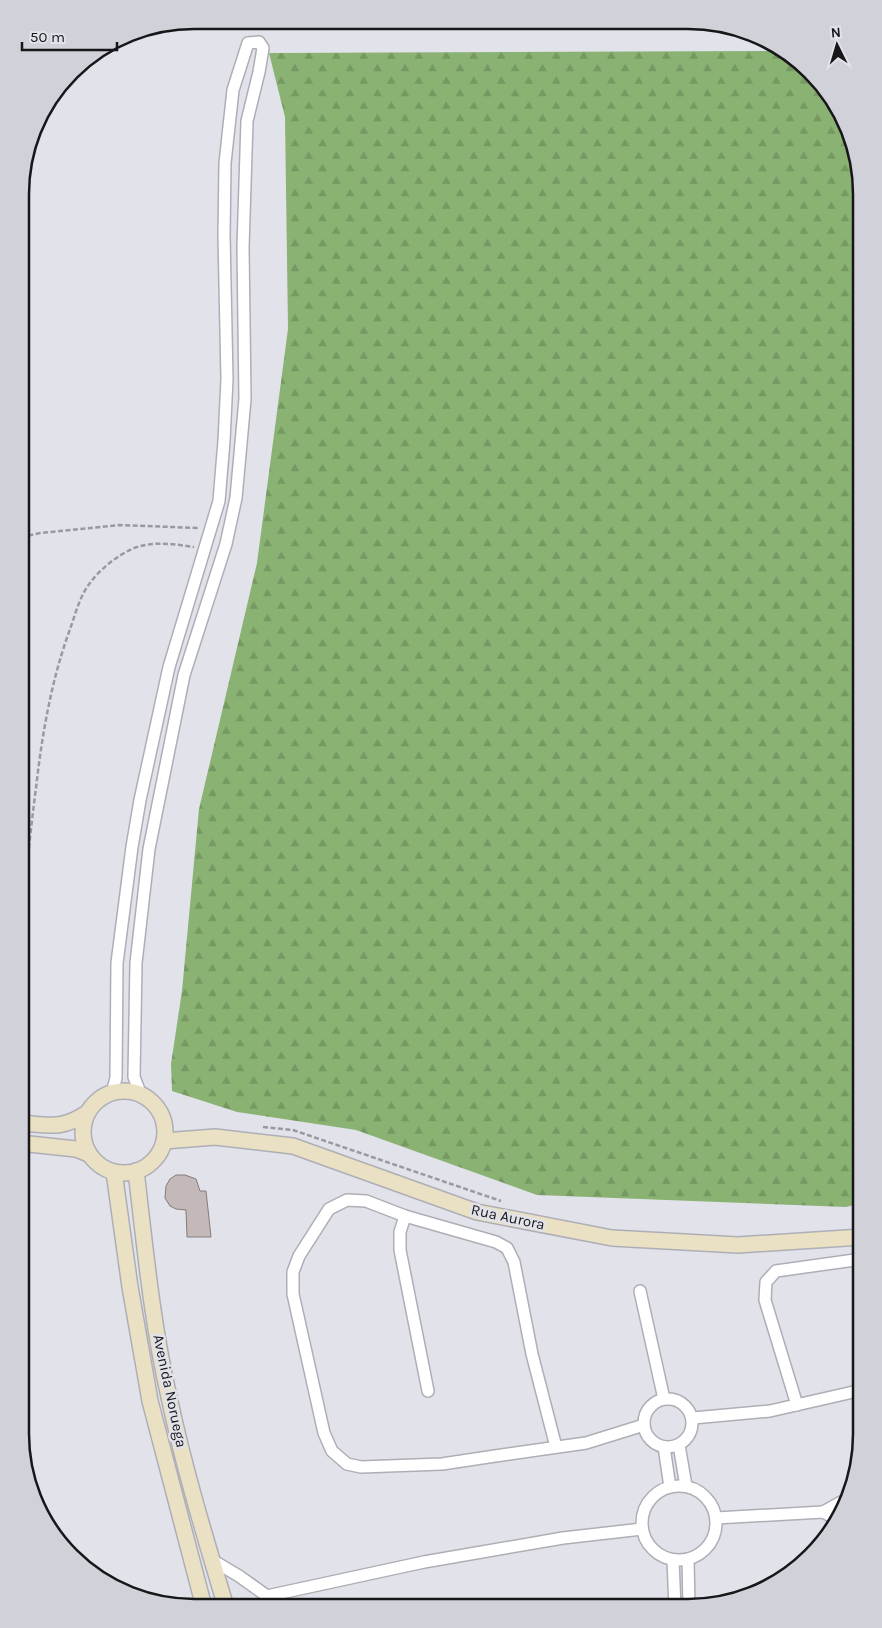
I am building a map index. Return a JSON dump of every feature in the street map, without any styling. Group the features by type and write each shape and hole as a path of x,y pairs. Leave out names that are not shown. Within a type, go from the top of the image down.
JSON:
{"street":[{"path":"112,1093 116,1078 117,963 139,809 169,667 219,501 226,396 225,163 233,90 248,43 259,42 263,48 262,56 247,121 243,247 245,399 236,498 226,544 184,675 149,849 136,963 134,1077 141,1095"},
{"path":"128,1092 141,1095 152,1102 158,1110 164,1125 164,1141 154,1160 146,1167 125,1173 114,1172 100,1165 89,1154 84,1144 84,1123 94,1104 112,1093 128,1092"},
{"path":"29,1123 62,1125 74,1122 88,1113"},
{"name":"Rua Aurora","path":"164,1141 215,1137 294,1146 477,1212 612,1238 738,1245 853,1239"},
{"path":"29,1144 76,1149 89,1154"},
{"name":"Avenida Noruega","path":"136,1171 149,1284 168,1396 192,1490 224,1599"},
{"name":"Avenida Noruega","path":"114,1172 130,1287 154,1413 202,1599"},
{"path":"556,1447 532,1354 514,1262 507,1248 496,1242 405,1216 366,1201 347,1200 329,1209 299,1256 293,1272 293,1294 324,1433 332,1451 346,1464 361,1467 442,1464 586,1443 644,1424"},
{"path":"405,1216 400,1232 400,1250 428,1391"},
{"path":"797,1405 765,1300 766,1282 776,1271 853,1260"},
{"path":"640,1290 664,1399"},
{"path":"693,1418 770,1411 853,1392"},
{"path":"664,1399 679,1401 685,1405 693,1418 690,1434 686,1440 672,1447 656,1444 650,1439 644,1424 647,1411 657,1401 664,1399"},
{"path":"154,1413 166,1410 169,1416 184,1477 187,1486 192,1490"},
{"path":"679,1445 686,1486"},
{"path":"664,1447 670,1487"},
{"path":"686,1486 706,1497 714,1510 716,1518 715,1533 708,1547 696,1557 673,1560 658,1554 652,1549 644,1536 642,1528 643,1513 656,1494 670,1487 686,1486"},
{"path":"716,1518 824,1512 837,1504"},
{"path":"824,1512 831,1516"},
{"path":"276,1599 424,1562 563,1538 642,1528"},
{"path":"688,1559 690,1599"},
{"path":"212,1560 239,1576 266,1599"},
{"path":"673,1560 675,1599"},
{"path":"193,1570 202,1569 208,1577 214,1599"}],"path":[{"path":"29,535 119,525 189,526 211,529"},
{"path":"29,843 51,689 81,599 90,583 112,561 134,548 164,542 206,548"},
{"path":"263,1128 293,1130 505,1202"}],"green space":[{"path":"770,51 797,70 812,85 836,121 850,161 853,194 853,1205 846,1207 537,1195 356,1130 237,1112 172,1091 171,1064 182,991 199,809 257,563 288,329 285,117 269,53"}],"building":[{"path":"176,1175 185,1175 196,1179 200,1191 206,1191 211,1237 187,1237 186,1210 170,1206 165,1198 166,1186 170,1179"}]}
